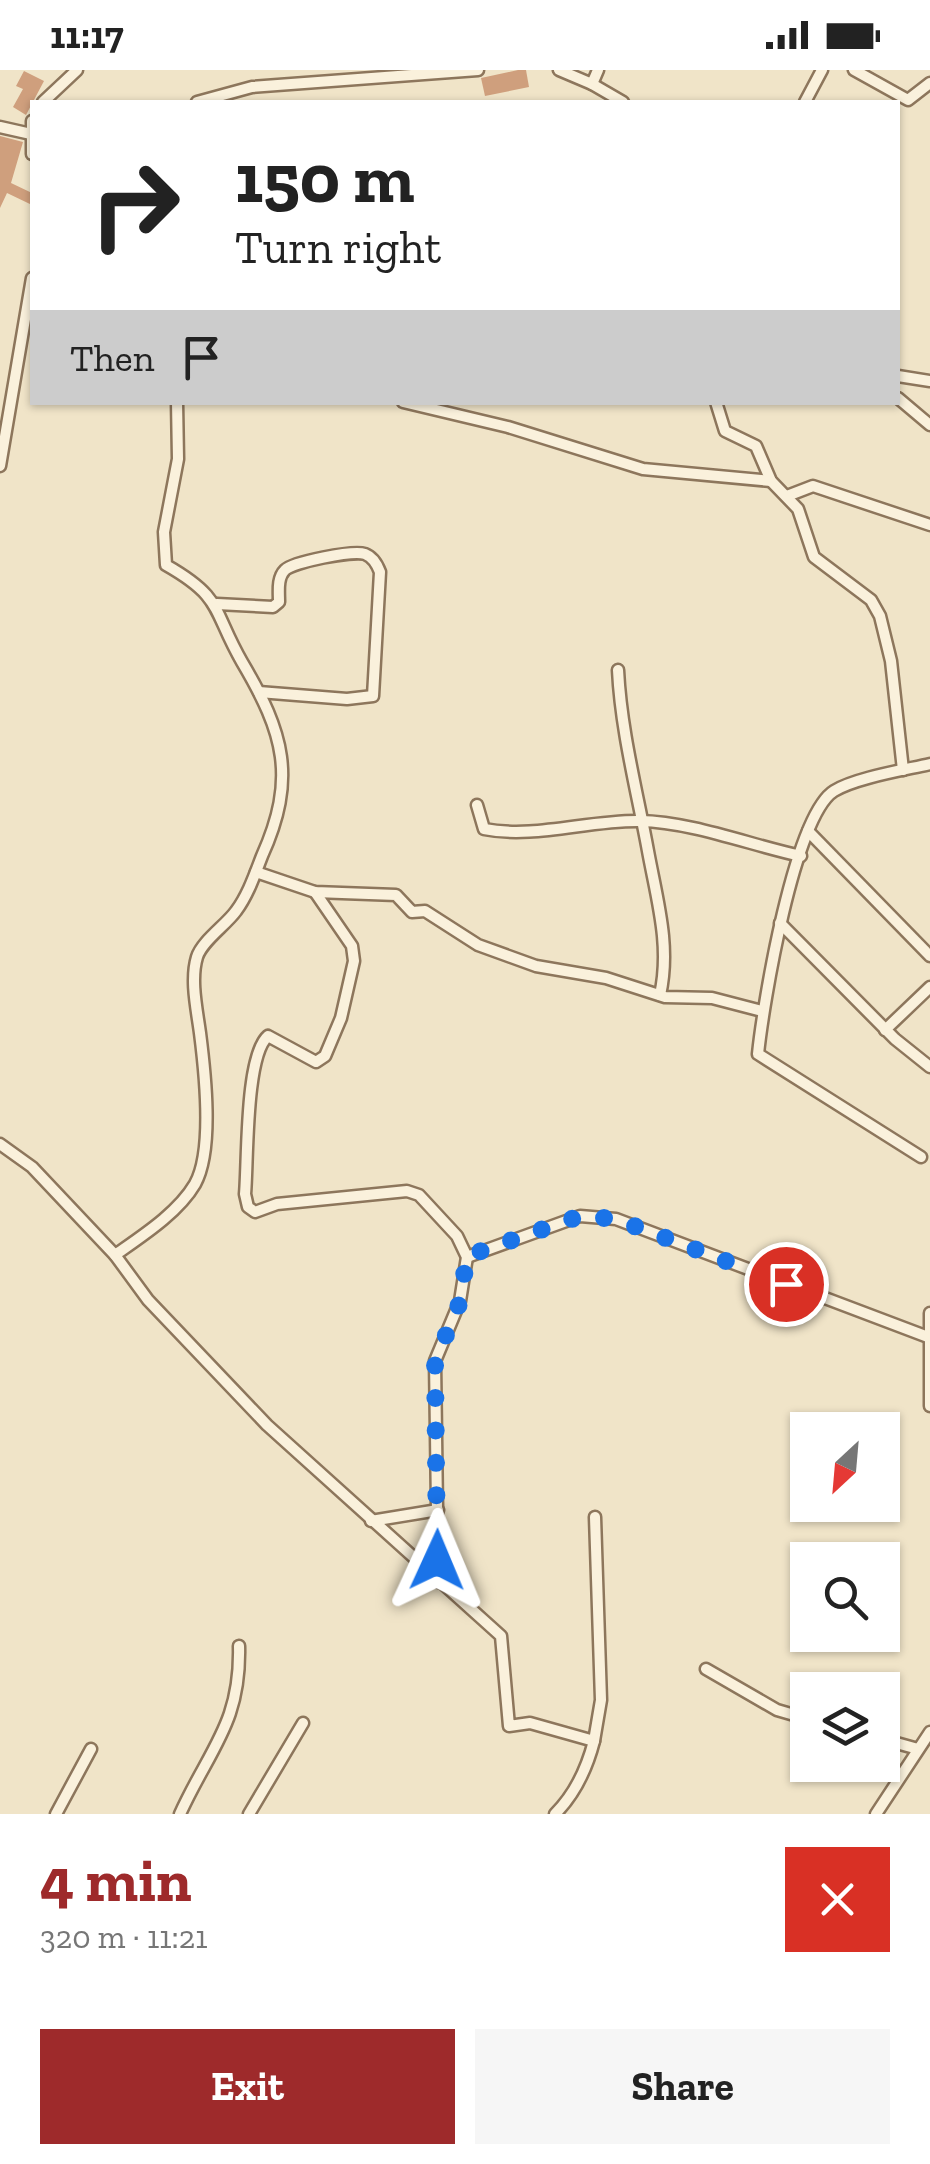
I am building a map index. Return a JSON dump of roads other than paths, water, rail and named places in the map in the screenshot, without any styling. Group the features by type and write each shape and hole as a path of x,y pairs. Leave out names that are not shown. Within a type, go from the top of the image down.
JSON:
{"street":[{"path":"45,100 78,70"},
{"path":"205,100 252,87 478,70"},
{"path":"559,70 620,100"},
{"path":"592,84 598,70"},
{"path":"806,100 822,70"},
{"path":"854,70 908,100 930,83"},
{"path":"0,127 30,134"},
{"path":"0,466 30,290"},
{"path":"900,376 930,381"},
{"path":"900,400 930,426"},
{"path":"115,1255 144,1235 196,1182 205,1125 195,989 197,955 238,908 256,872 284,789 283,752 260,692 230,640 217,604 193,580 166,565 164,532 178,459 178,405"},
{"path":"416,405 508,427 643,469 772,481"},
{"path":"717,405 725,431 756,446 772,481 798,509 814,557 871,600 880,616 891,662 903,770"},
{"path":"787,496 813,486 930,524"},
{"path":"217,604 273,607 278,602 280,575 288,566 351,552 366,554 376,562 380,572 373,696 260,692"},
{"path":"618,670 620,710 664,940 666,969 660,995"},
{"path":"921,1157 758,1054 762,1012 780,924 808,831 833,792 930,764"},
{"path":"477,805 484,829 509,834 567,824 644,820 801,856"},
{"path":"808,831 930,956"},
{"path":"256,872 315,892 396,895 412,912 426,911 478,945 536,966 606,978 660,995 712,998 762,1012"},
{"path":"315,892 352,946 354,972 326,1056 316,1062 268,1036 262,1042 254,1068 248,1207 256,1212 277,1204 406,1191 420,1195 456,1236 467,1256 460,1302 435,1361 438,1582"},
{"path":"780,924 885,1030 930,1067"},
{"path":"885,1030 930,987"},
{"path":"0,1144 32,1167 115,1255 148,1300 266,1426 501,1636 509,1726 530,1723 594,1741"},
{"path":"467,1256 580,1216 616,1219 928,1337"},
{"path":"930,1313 930,1406"},
{"path":"371,1521 438,1510"},
{"path":"555,1814 568,1800 589,1761 601,1700 595,1517"},
{"path":"180,1814 228,1725 240,1686 239,1646"},
{"path":"706,1669 777,1710 790,1713"},
{"path":"249,1814 303,1723"},
{"path":"876,1814 930,1732"},
{"path":"900,1744 918,1748"},
{"path":"56,1814 91,1750"}]}
